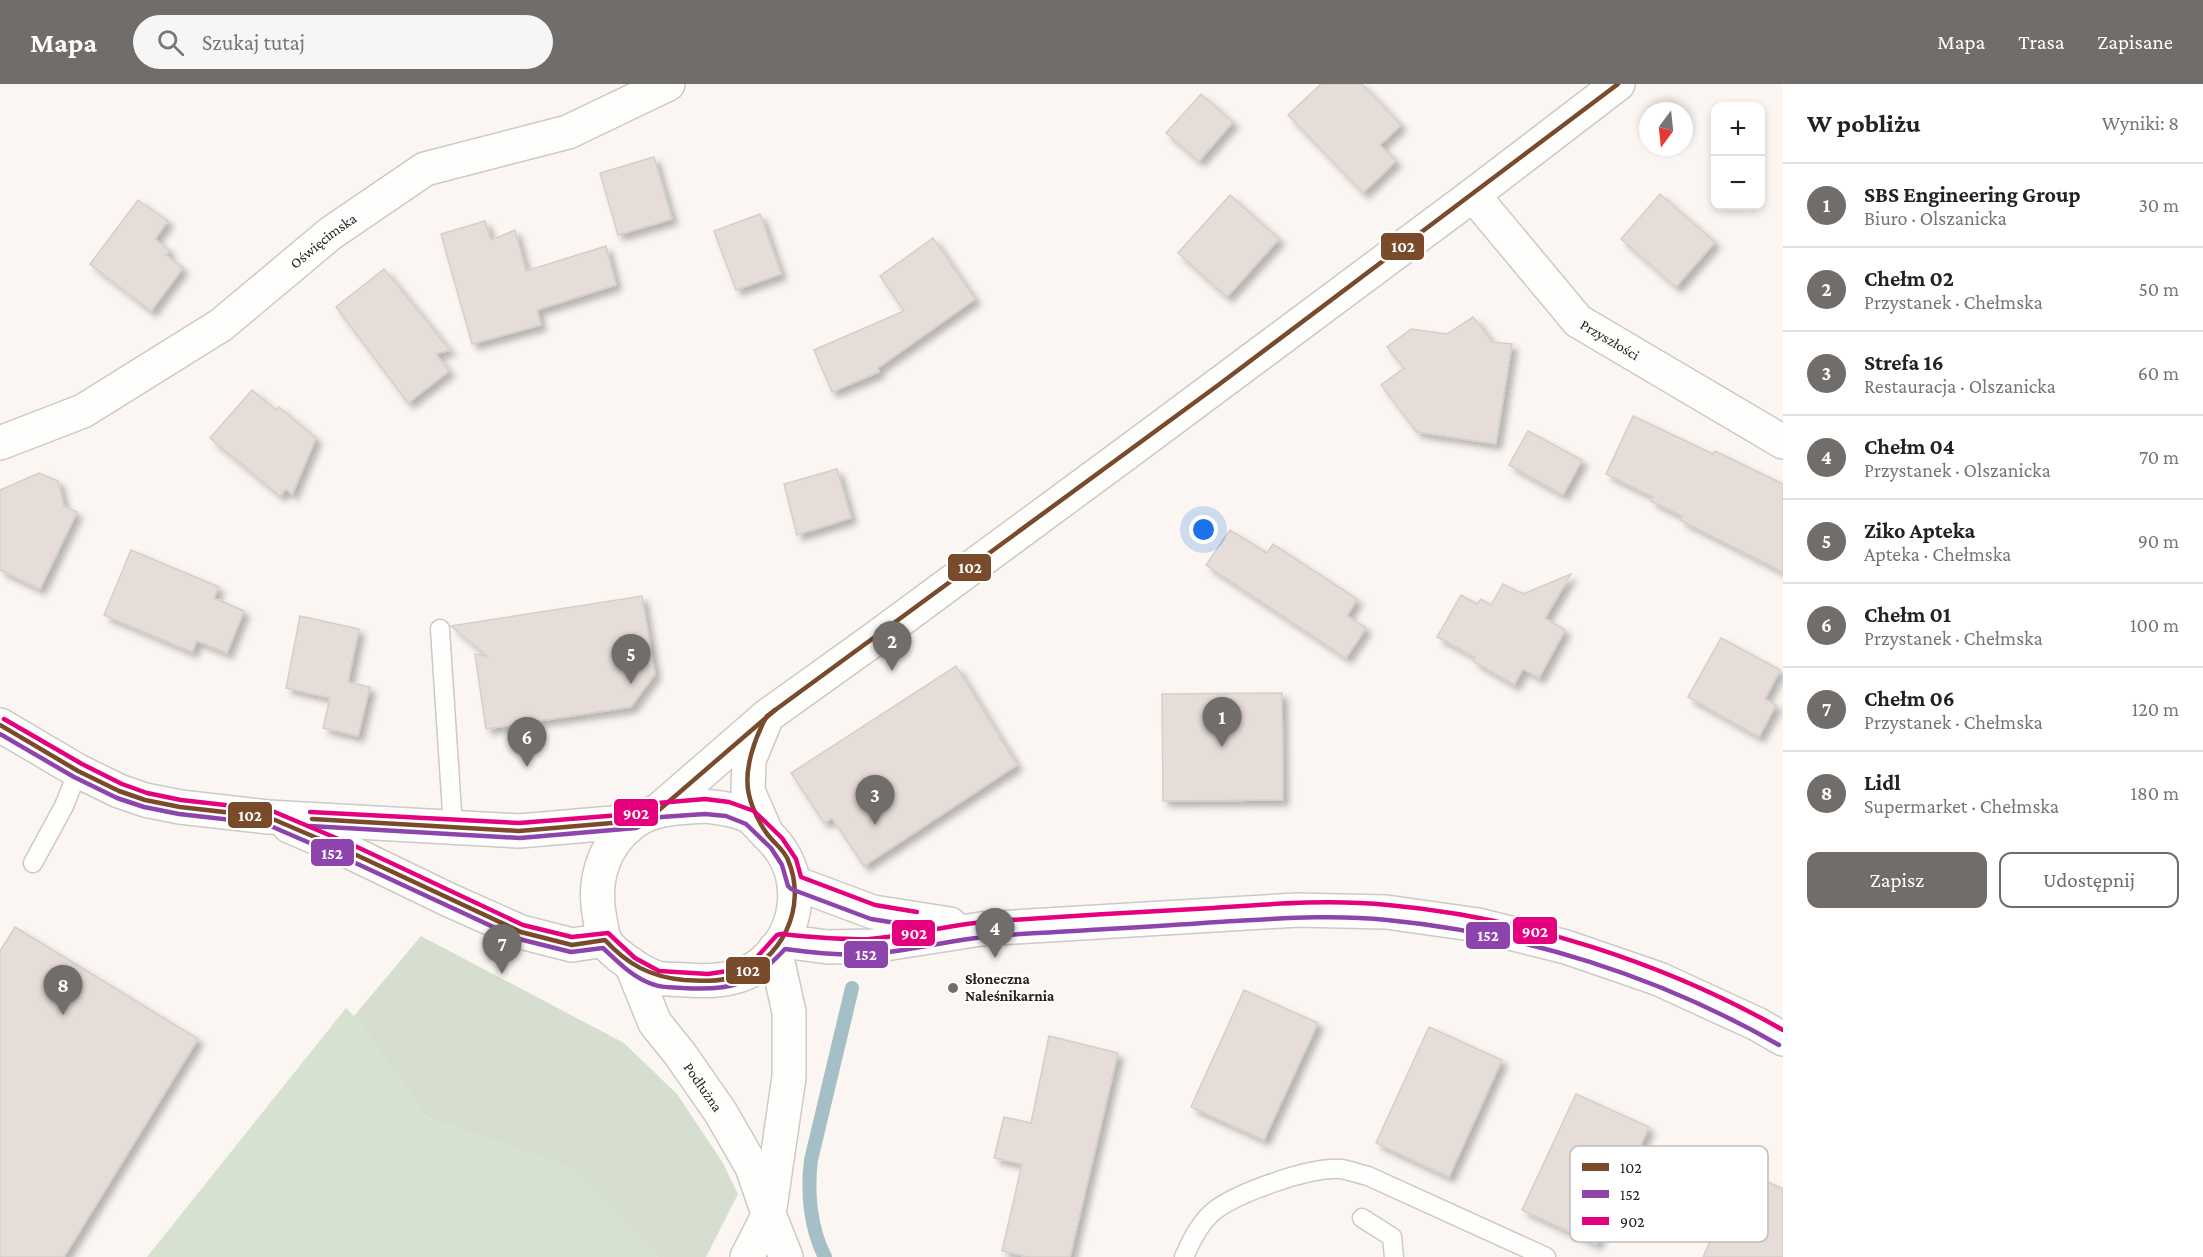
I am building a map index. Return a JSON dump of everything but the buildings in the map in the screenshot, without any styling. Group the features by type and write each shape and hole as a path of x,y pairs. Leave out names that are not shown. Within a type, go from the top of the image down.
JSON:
{"street":[{"name":"Oświęcimska","path":"0,443 83,411 221,325 331,233 425,169 568,132 668,84"},
{"path":"0,725 78,771 119,791 145,800 180,807 268,817 519,831 647,816 705,806 728,809 750,817 777,843 789,862 795,883 795,906 791,925 762,963 737,977 708,982 657,978 631,964 605,940 597,906 597,882 604,859 617,838 647,816 767,716 888,629 1473,195 1618,84"},
{"name":"Przyszłości","path":"1473,195 1578,321 1783,442"},
{"path":"766,833 748,791 749,760 767,716"},
{"path":"268,817 352,853 521,932 572,945 605,940"},
{"path":"795,883 873,912 981,928"},
{"path":"778,945 872,946 981,928 1297,910 1386,912 1478,925 1566,946 1659,979 1757,1024 1783,1039"},
{"path":"747,1257 769,1214 789,1077 789,1011 778,945"},
{"name":"Podłużna","path":"631,964 655,1023 681,1054 721,1113 752,1167 786,1257"}],"lane":[{"path":"440,629 453,827"},
{"path":"33,863 64,806 78,771"},
{"path":"1184,1257 1196,1231 1217,1209 1244,1194 1312,1171 1342,1169 1368,1176 1546,1257"},
{"path":"1362,1218 1392,1237 1394,1257"}],"green space":[{"path":"421,936 624,1043 677,1094 723,1163 738,1194 706,1257 658,1257 572,1168 427,1118 354,1016"},
{"path":"346,1008 427,1118 573,1168 658,1257 147,1257"}],"waterway":[{"path":"825,1257 816,1234 811,1210 809,1185 811,1160 852,988"}],"transit line":[{"name":"102","path":"0,725 78,771 119,791 145,800 180,807 268,817 352,853 521,932 572,945 605,940 622,956 640,968 660,976 709,981 733,977 750,970 777,946 792,914 795,896 788,860 762,826 749,795 748,775 751,754 767,716 1217,386 1618,84"},
{"name":"102","path":"312,819 519,831 635,821 659,810 775,710"},
{"name":"902","path":"4,719 122,784 147,793 181,800 270,810 355,846 523,925 572,937 608,933 635,958 659,971 708,974 734,970 757,957 777,935 782,934 836,939 869,939 996,921 1279,904 1366,903 1439,911 1490,920 1592,947 1690,984 1783,1030"},
{"name":"152","path":"0,734 74,777 117,798 144,807 179,814 266,824 519,939 571,952 603,948 633,974 661,987 700,989 740,983 762,971 785,949 828,954 872,954 1003,935 1281,918 1366,918 1438,926 1489,935 1590,962 1687,999 1779,1045"},
{"name":"902","path":"310,812 519,823 633,814 658,803 705,799 729,802 754,811 782,838 796,859 801,877 875,905 917,912"},
{"name":"152","path":"310,826 520,838 636,828 661,817 705,814 726,816 746,824 771,848 782,865 791,889 871,919 915,926"}],"place":[{"name":"Chełm 02","path":"892,671"},
{"name":"Ziko Apteka","path":"631,684"},
{"name":"SBS Engineering Group","path":"1222,747"},
{"name":"Chełm 01","path":"527,767"},
{"name":"Strefa 16","path":"875,825"},
{"name":"Chełm 04","path":"995,958"},
{"name":"Chełm 06","path":"502,974"},
{"name":"Słoneczna Naleśnikarnia","path":"953,988"},
{"name":"Lidl","path":"63,1015"}]}
